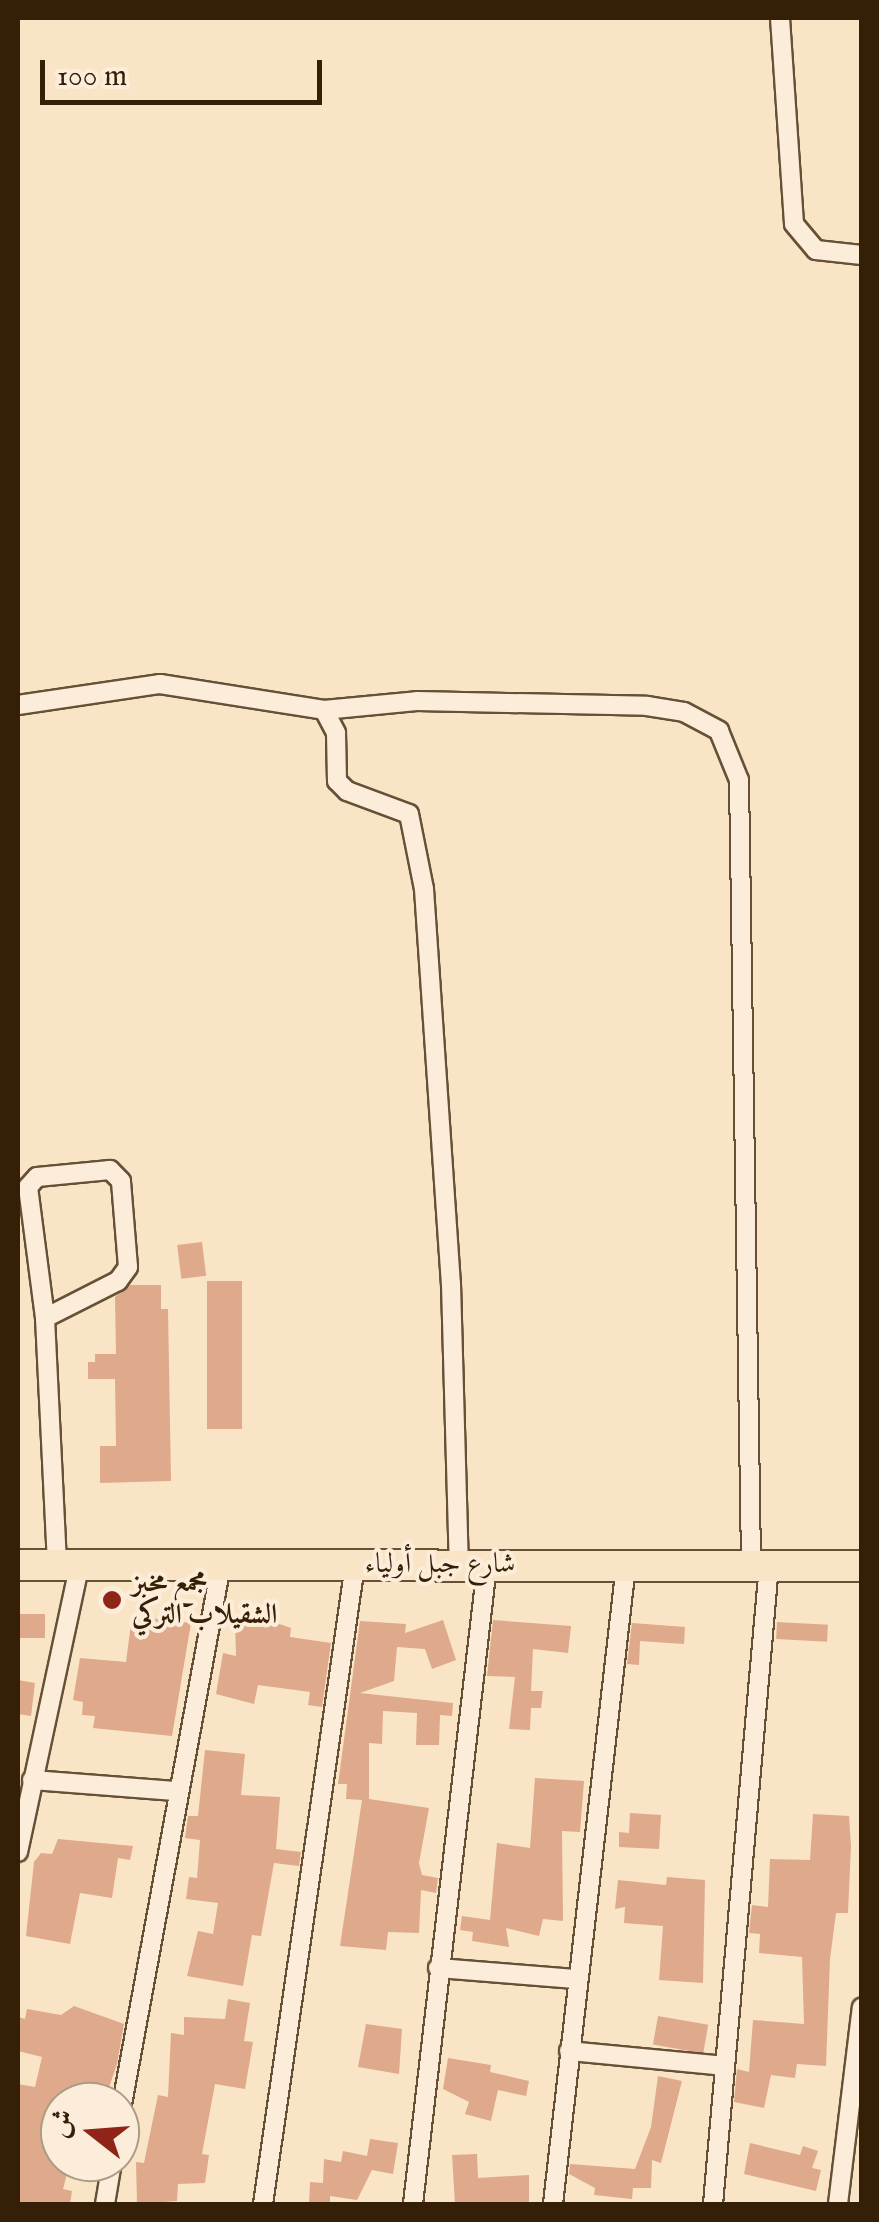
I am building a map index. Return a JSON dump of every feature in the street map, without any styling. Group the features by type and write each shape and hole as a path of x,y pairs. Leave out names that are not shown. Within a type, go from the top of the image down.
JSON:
{"highway":[{"name":"شارع جبل أولياء","path":"18,1564 862,1566"}],"street":[{"path":"780,18 794,224 816,250 862,255"},
{"path":"18,705 160,684 324,710 417,701 648,706 701,718 732,753 739,780 760,1565 713,2204"},
{"path":"324,710 336,734 337,781 347,791 409,814 424,889 473,1565 413,2204"},
{"path":"18,1852 68,1565 45,1318 28,1187 37,1177 110,1170 120,1181 128,1267 118,1281 45,1318"},
{"path":"126,2082 176,1791 221,1565"},
{"path":"264,2204 355,1565"},
{"path":"553,2204 626,1565"},
{"path":"18,1741 39,1745"},
{"path":"32,1780 176,1791"},
{"path":"438,1968 576,1979"},
{"path":"838,2204 862,2007"},
{"path":"568,2051 724,2066"}],"building":[{"path":"202,1242 206,1276 181,1279 177,1245"},
{"path":"207,1281 242,1281 242,1429 207,1429"},
{"path":"130,1285 161,1285 161,1309 168,1309 171,1481 100,1483 100,1446 116,1446 115,1379 88,1379 88,1362 95,1362 95,1354 116,1354 115,1297"},
{"path":"18,1614 45,1614 45,1638 18,1638"},
{"path":"132,1616 191,1623 172,1736 93,1728 95,1716 82,1715 83,1702 73,1700 80,1658 126,1662"},
{"path":"268,1620 291,1628 290,1637 331,1643 322,1707 308,1705 310,1692 258,1685 254,1704 216,1694 223,1653 236,1656 235,1621"},
{"path":"443,1620 456,1660 432,1669 425,1649 397,1647 394,1681 360,1693 453,1703 452,1716 440,1715 439,1745 416,1745 417,1713 383,1711 382,1744 369,1743 369,1799 429,1808 419,1863 422,1875 438,1878 436,1893 421,1890 419,1933 388,1932 386,1950 340,1946 362,1800 346,1799 347,1784 338,1784 360,1621 406,1624 405,1633"},
{"path":"493,1620 571,1626 568,1653 533,1649 531,1691 543,1691 541,1708 531,1708 530,1730 509,1729 515,1677 487,1676"},
{"path":"777,1622 828,1625 827,1642 776,1639"},
{"path":"632,1623 685,1627 684,1644 640,1641 639,1665 627,1664"},
{"path":"18,1680 35,1683 31,1716 18,1714"},
{"path":"205,1750 245,1754 241,1795 280,1797 276,1849 301,1852 299,1866 274,1863 261,1936 252,1935 243,1986 187,1976 198,1931 213,1934 218,1903 186,1899 189,1877 197,1878 200,1840 185,1838 188,1816 198,1816"},
{"path":"535,1778 584,1781 580,1832 562,1831 563,1921 543,1919 539,1936 506,1928 509,1947 472,1941 473,1932 460,1930 462,1916 490,1920 497,1843 530,1848"},
{"path":"630,1813 661,1815 659,1849 619,1847 619,1832 629,1833"},
{"path":"813,1814 849,1816 851,1846 848,1913 836,1913 830,1959 826,2066 797,2064 795,2078 771,2075 764,2108 734,2102 737,2069 749,2072 753,2020 804,2024 802,1957 759,1953 760,1934 749,1933 752,1905 768,1907 770,1859 810,1860"},
{"path":"58,1839 133,1846 130,1860 118,1858 112,1898 80,1893 70,1944 26,1936 34,1862 41,1853 52,1854"},
{"path":"667,1877 705,1880 703,1983 659,1980 663,1926 624,1923 625,1907 615,1909 618,1880 666,1885"},
{"path":"228,1999 250,2003 244,2041 253,2042 245,2089 215,2084 202,2154 209,2155 205,2183 178,2184 177,2201 137,2204 140,2162 144,2163 158,2095 168,2097 171,2033 184,2035 184,2017 225,2019"},
{"path":"74,2006 124,2024 117,2064 111,2082 40,2082 40,2182 65,2182 63,2189 72,2191 70,2204 18,2204 18,2084 35,2087 42,2057 18,2051 18,2017 25,2019 27,2009 61,2015"},
{"path":"658,2016 708,2025 703,2053 653,2045"},
{"path":"366,2024 402,2029 399,2074 358,2067"},
{"path":"448,2058 491,2065 490,2072 529,2081 526,2096 498,2090 491,2121 465,2114 469,2102 443,2089"},
{"path":"658,2076 682,2081 661,2163 652,2160 651,2188 633,2188 632,2199 594,2195 595,2188 569,2174 570,2164 635,2169 651,2127"},
{"path":"370,2139 398,2143 393,2174 372,2170 357,2200 330,2196 330,2204 309,2204 310,2182 323,2183 324,2159 341,2162 343,2151 367,2156"},
{"path":"750,2143 800,2155 803,2146 818,2151 812,2168 821,2170 816,2191 744,2174"},
{"path":"477,2154 478,2178 529,2175 529,2204 455,2204 452,2155"}],"place":[{"name":"مجمع مخبز الشقيلاب التركي","path":"112,1600"}]}
